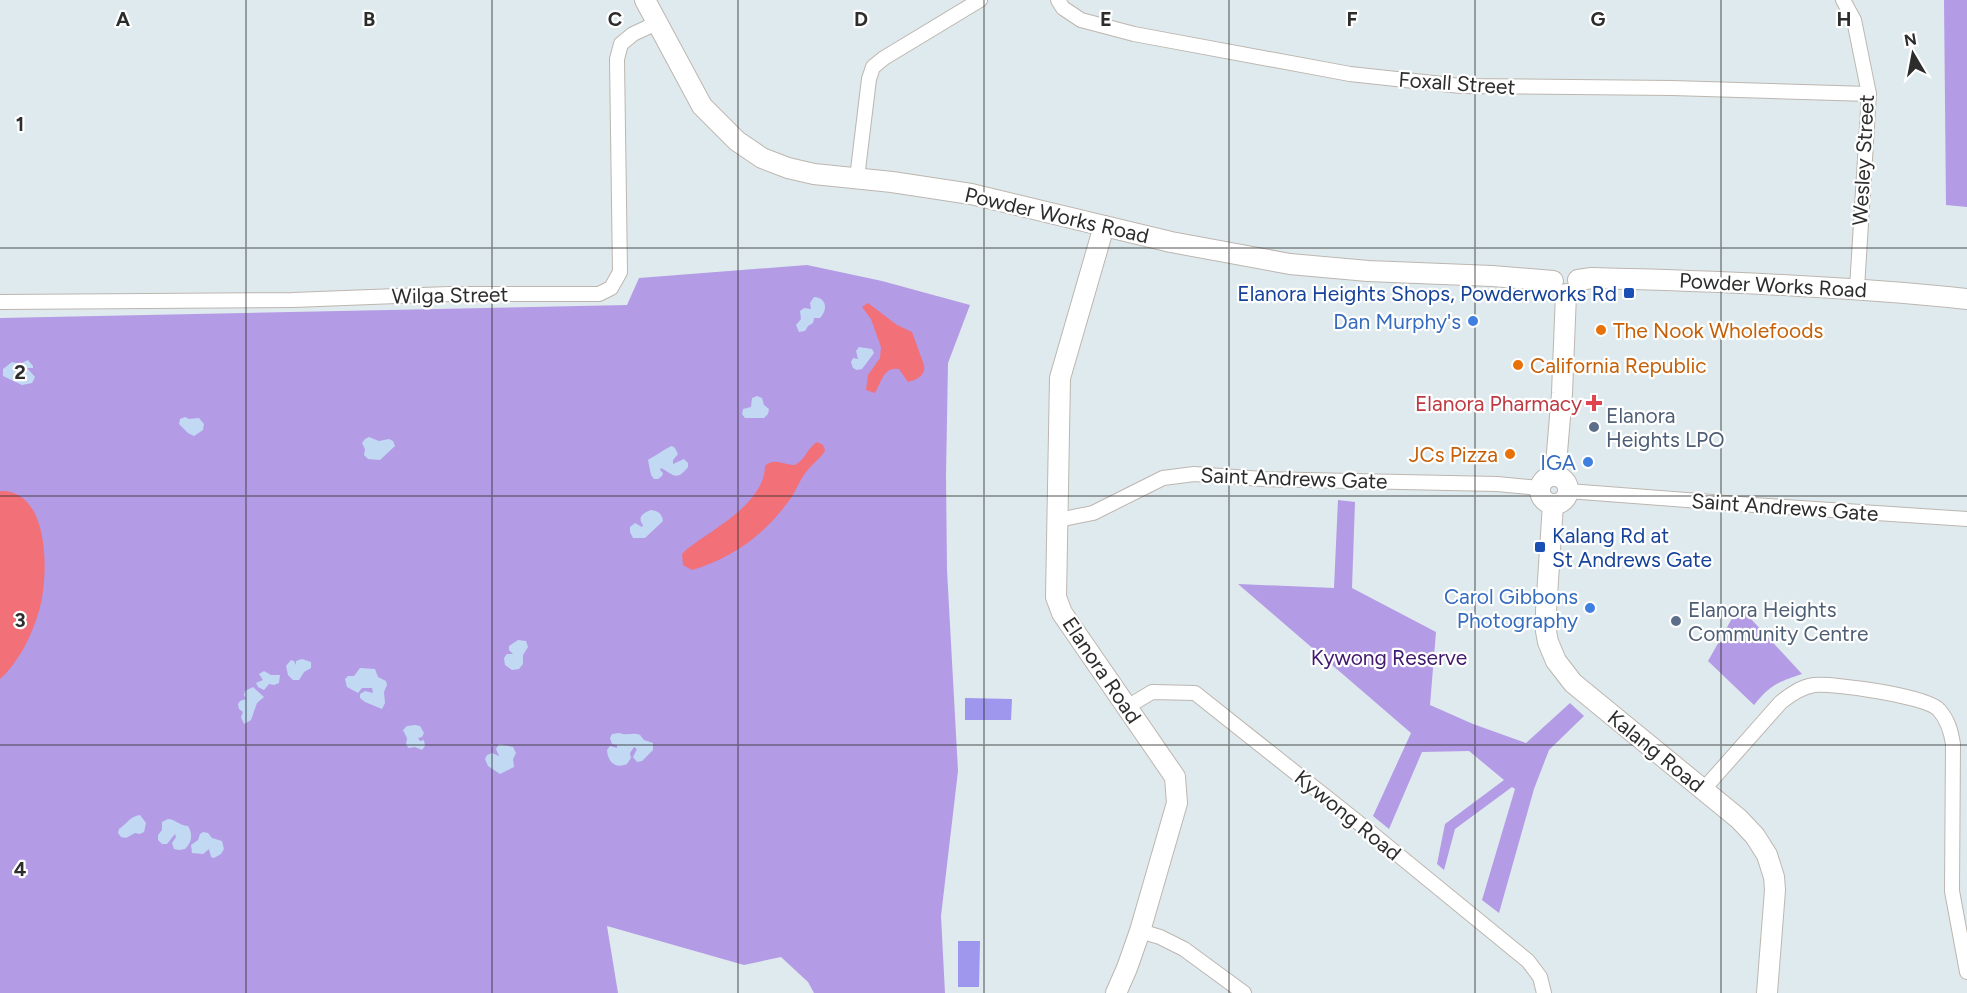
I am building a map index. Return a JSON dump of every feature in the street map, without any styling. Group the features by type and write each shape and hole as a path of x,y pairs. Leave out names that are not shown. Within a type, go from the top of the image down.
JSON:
{"street":[{"name":"Powder Works Road","path":"645,0 702,106 737,141 762,158 788,168 814,174 892,182 971,194 1172,242 1290,264 1368,271 1492,276 1566,285 1592,278 1745,282 1857,288 1967,299"},
{"path":"857,178 869,80 873,67 980,0"},
{"name":"Foxall Street","path":"1058,0 1063,8 1081,20 1134,34 1350,74 1461,86 1672,88 1869,94"},
{"name":"Wesley Street","path":"1844,0 1854,20 1869,94 1857,288"},
{"name":"Wilga Street","path":"0,302 293,300 449,294 599,294 612,288 620,272 617,59 621,44 633,34 657,23"},
{"name":"Elanora Road","path":"1104,226 1060,378 1056,597 1062,613 1175,777 1177,803 1140,931 1116,993"},
{"path":"1547,482 1566,482 1568,491 1565,499 1553,504 1541,497 1547,482 1562,386 1566,285"},
{"name":"Saint Andrews Gate","path":"1058,520 1093,513 1163,478 1194,474 1263,479 1497,484 1547,482"},
{"name":"Saint Andrews Gate","path":"1568,491 1967,519"},
{"name":"Kalang Road","path":"1553,504 1546,611 1548,642 1556,661 1573,682 1739,819 1755,836 1771,865 1775,890 1767,993"},
{"path":"1703,790 1781,702 1793,692 1811,686 1830,684 1919,699 1938,708 1950,726 1953,744 1952,891 1967,972"},
{"name":"Kywong Road","path":"1127,706 1152,692 1195,693 1528,961 1540,977 1544,993"},
{"path":"1140,931 1160,937 1184,949 1244,993"}],"green space":[{"path":"1944,0 1967,0 1967,207 1946,205"},
{"path":"807,265 882,281 970,305 948,363 947,570 958,771 941,916 945,993 814,993 808,982 781,957 744,965 607,926 618,993 0,993 0,318 627,305 639,278"},
{"name":"Kywong Reserve","path":"1338,500 1355,502 1352,588 1436,632 1430,705 1473,724 1526,743 1570,703 1584,716 1549,750 1534,789 1499,913 1482,900 1515,789 1512,787 1455,829 1444,870 1437,864 1445,824 1504,780 1469,751 1422,752 1389,829 1373,816 1411,733 1238,584 1334,588"},
{"path":"1739,606 1802,674 1775,685 1754,705 1708,661"}],"sand":[{"path":"814,297 824,302 824,311 820,318 814,318 813,323 805,331 799,332 796,325 801,319 800,311 804,308 811,309 810,303"},
{"path":"859,347 872,349 874,353 862,369 857,370 853,368 851,362 853,358 858,359 856,351"},
{"path":"28,360 33,368 27,368 35,377 32,383 22,385 3,376 3,369 12,362 20,364"},
{"path":"757,396 762,398 764,405 769,409 768,414 764,418 745,418 742,414 743,409 751,407 752,398"},
{"path":"199,418 204,424 203,430 194,436 188,433 179,424 180,419"},
{"path":"369,437 379,441 389,439 395,446 380,460 368,459 364,455 365,449 362,443"},
{"path":"672,446 678,454 673,464 684,459 688,467 677,476 661,468 662,476 654,479 648,460"},
{"path":"651,510 660,513 663,521 645,538 633,538 630,527 635,523 642,527 642,516"},
{"path":"518,640 526,641 528,647 523,655 523,664 519,669 512,670 505,665 504,658 507,654 513,654 509,646"},
{"path":"302,659 311,662 311,668 304,672 299,680 293,680 288,675 286,666 291,660 296,665 296,661"},
{"path":"360,668 375,669 378,677 386,681 385,703 382,709 360,698 360,694 365,691 373,693 372,688 362,688 358,693 347,687 345,679 348,676 354,676"},
{"path":"264,671 271,675 280,675 279,683 269,684 264,690 258,687 256,683 263,680 259,674"},
{"path":"253,687 264,697 257,703 251,720 244,724 241,717 243,712 239,709 238,704 246,699 245,691"},
{"path":"407,726 420,726 424,733 418,738 420,741 424,740 425,746 422,750 415,747 409,748 406,745 407,738 403,730"},
{"path":"612,734 640,735 644,740 653,743 653,750 642,761 637,762 633,757 637,749 634,747 627,764 616,765 609,758 607,750 610,746 617,748 617,745 612,744 610,738"},
{"path":"499,744 513,747 516,753 513,759 514,767 500,774 488,766 485,759 492,753 499,756 496,749"},
{"path":"140,815 146,823 144,832 135,833 126,838 121,837 118,833 119,829"},
{"path":"168,819 188,826 191,838 185,849 174,849 172,843 176,837 175,834 167,844 162,844 158,840 162,822"},
{"path":"203,832 222,841 224,849 221,854 214,858 211,857 209,849 203,854 192,853 191,845"}],"shaded area":[{"path":"868,303 897,325 912,332 924,365 924,372 920,377 908,382 899,369 889,370 875,393 866,390 868,375 880,358 881,347 871,319 862,307"},
{"path":"817,442 823,445 825,450 823,454 804,474 792,496 768,525 746,544 720,559 692,570 683,565 682,554 687,549 723,524 747,503 763,479 765,466 768,463 795,465"},
{"path":"0,491 17,494 29,504 37,519 45,558 42,596 29,639 19,656 0,679"},
{"path":"965,698 1012,699 1011,720 965,720"},
{"path":"958,941 980,941 979,987 958,987"}],"place":[{"name":"Elanora Heights Shops, Powderworks Rd","path":"1629,293"},
{"name":"Dan Murphy's","path":"1473,321"},
{"name":"The Nook Wholefoods","path":"1601,330"},
{"name":"California Republic","path":"1518,365"},
{"name":"Elanora Pharmacy","path":"1594,403"},
{"name":"Elanora Heights LPO","path":"1594,427"},
{"name":"JCs Pizza","path":"1510,454"},
{"name":"IGA","path":"1588,462"},
{"name":"Kalang Rd at St Andrews Gate","path":"1540,547"},
{"name":"Carol Gibbons Photography","path":"1590,608"},
{"name":"Elanora Heights Community Centre","path":"1676,621"}]}
